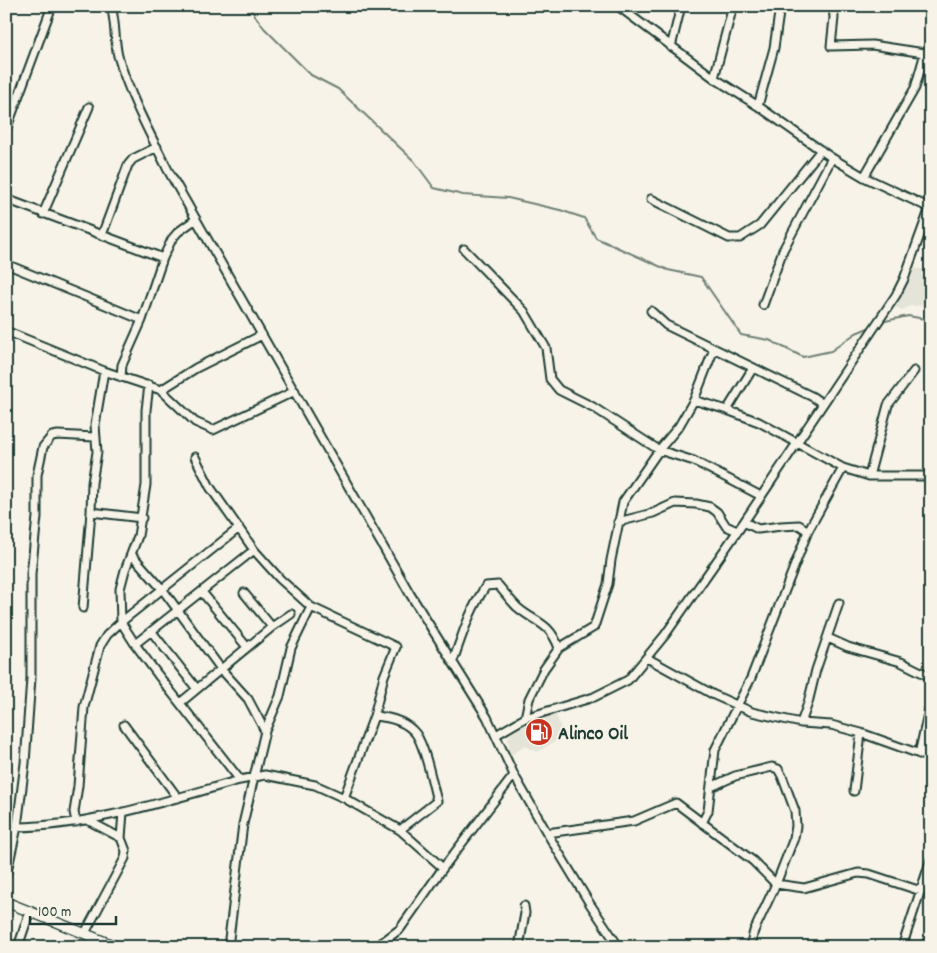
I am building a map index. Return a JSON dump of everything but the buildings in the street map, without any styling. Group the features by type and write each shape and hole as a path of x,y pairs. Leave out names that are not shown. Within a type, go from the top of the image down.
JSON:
{"main road":[{"path":"6,902 118,947"}],"street":[{"path":"6,130 52,6"},
{"path":"111,6 118,56 143,121 157,148 410,594 453,661 496,735 514,775 547,833 590,904 619,947"},
{"path":"671,47 681,6"},
{"path":"714,78 733,6"},
{"path":"758,106 774,48 780,6"},
{"path":"833,6 834,18 831,46 872,45 928,53"},
{"path":"496,735 525,718 614,688 628,680 647,658 744,522 896,295 904,279 930,206 864,177 832,158 758,106 714,78 621,7"},
{"path":"864,177 915,88 931,44"},
{"path":"43,214 89,107"},
{"path":"102,235 128,165 133,160 157,148"},
{"path":"651,200 729,238 740,238 760,224 820,150"},
{"path":"763,305 783,250 832,158"},
{"path":"6,199 163,258"},
{"path":"121,376 122,365 142,320 163,258 172,239 178,232 196,219"},
{"path":"464,249 524,311 546,348 550,379 559,390 593,407 659,450 694,462 761,496"},
{"path":"6,264 142,320"},
{"path":"651,311 666,325 813,397 823,404"},
{"path":"6,332 161,390 196,422 213,430 295,391"},
{"path":"161,390 196,368 262,335"},
{"path":"525,718 529,699 544,669 559,648 594,627 608,584 618,522 624,502 659,450 679,426 694,400 714,349"},
{"path":"727,410 753,368"},
{"path":"83,608 92,482 97,452 94,437 97,406 104,370"},
{"path":"869,476 888,405 914,371"},
{"path":"150,385 146,410 146,485 142,518 138,536 120,589 121,622 135,644 240,780"},
{"path":"694,400 759,422 844,468 869,476 931,476"},
{"path":"6,876 17,827 25,763 31,678 31,574 36,526 38,474 43,448 52,436 94,437"},
{"path":"195,457 210,487 254,550 280,579 311,607 396,647 384,676 374,716 344,798"},
{"path":"702,823 708,811 715,750 751,678 808,531 844,468"},
{"path":"618,522 653,513 675,503 696,504 710,507 717,512 726,526 737,531"},
{"path":"91,512 142,518"},
{"path":"744,522 758,530 799,525 808,531"},
{"path":"76,822 74,812 78,786 84,707 100,646 107,635 121,622 239,528"},
{"path":"135,644 254,550"},
{"path":"132,554 162,590 221,669 248,698 265,731"},
{"path":"453,661 468,620 486,586 498,585 517,607 543,624 554,635 559,648"},
{"path":"202,592 247,647"},
{"path":"244,593 272,627"},
{"path":"801,723 816,670 839,603"},
{"path":"228,947 243,824 265,731 280,696 291,648 311,607"},
{"path":"180,703 247,647 291,614"},
{"path":"152,632 197,689"},
{"path":"828,638 848,647 900,662 931,677"},
{"path":"647,658 714,695 752,712 801,723 831,725 861,733 931,758"},
{"path":"919,754 931,700"},
{"path":"374,716 388,717 402,722 416,734 425,757 437,801 400,830"},
{"path":"124,726 178,798"},
{"path":"854,791 861,733"},
{"path":"711,787 735,776 772,767 778,769 782,776 795,811 796,826 794,838 776,884 757,923 750,947"},
{"path":"17,827 56,826 89,821 265,775 315,785 344,798 400,830 443,868"},
{"path":"376,947 400,929 443,868 514,775"},
{"path":"547,833 634,821 676,803 753,861 776,884 804,888 858,873 878,876 921,891"},
{"path":"85,933 126,858 126,851 121,838 123,812"},
{"path":"89,821 121,838"},
{"path":"902,947 931,859"},
{"path":"519,947 525,913 524,906"},
{"path":"18,947 30,911"}],"shaded area":[{"path":"912,268 931,270 931,305 910,306 902,310 894,307"},
{"path":"555,712 564,736 538,752 525,746 511,755 508,738 511,733 521,725"},
{"path":"74,935 95,944 94,947 69,947"}],"waterway":[{"path":"248,6 264,28 311,75 338,89 414,161 434,188 463,195 508,198 560,210 584,218 596,238 668,270 701,277 741,335 769,340 803,357 831,351 856,333 873,326"},
{"path":"881,322 908,316 931,320"}],"place":[{"name":"Alinco Oil","path":"539,732"}]}
